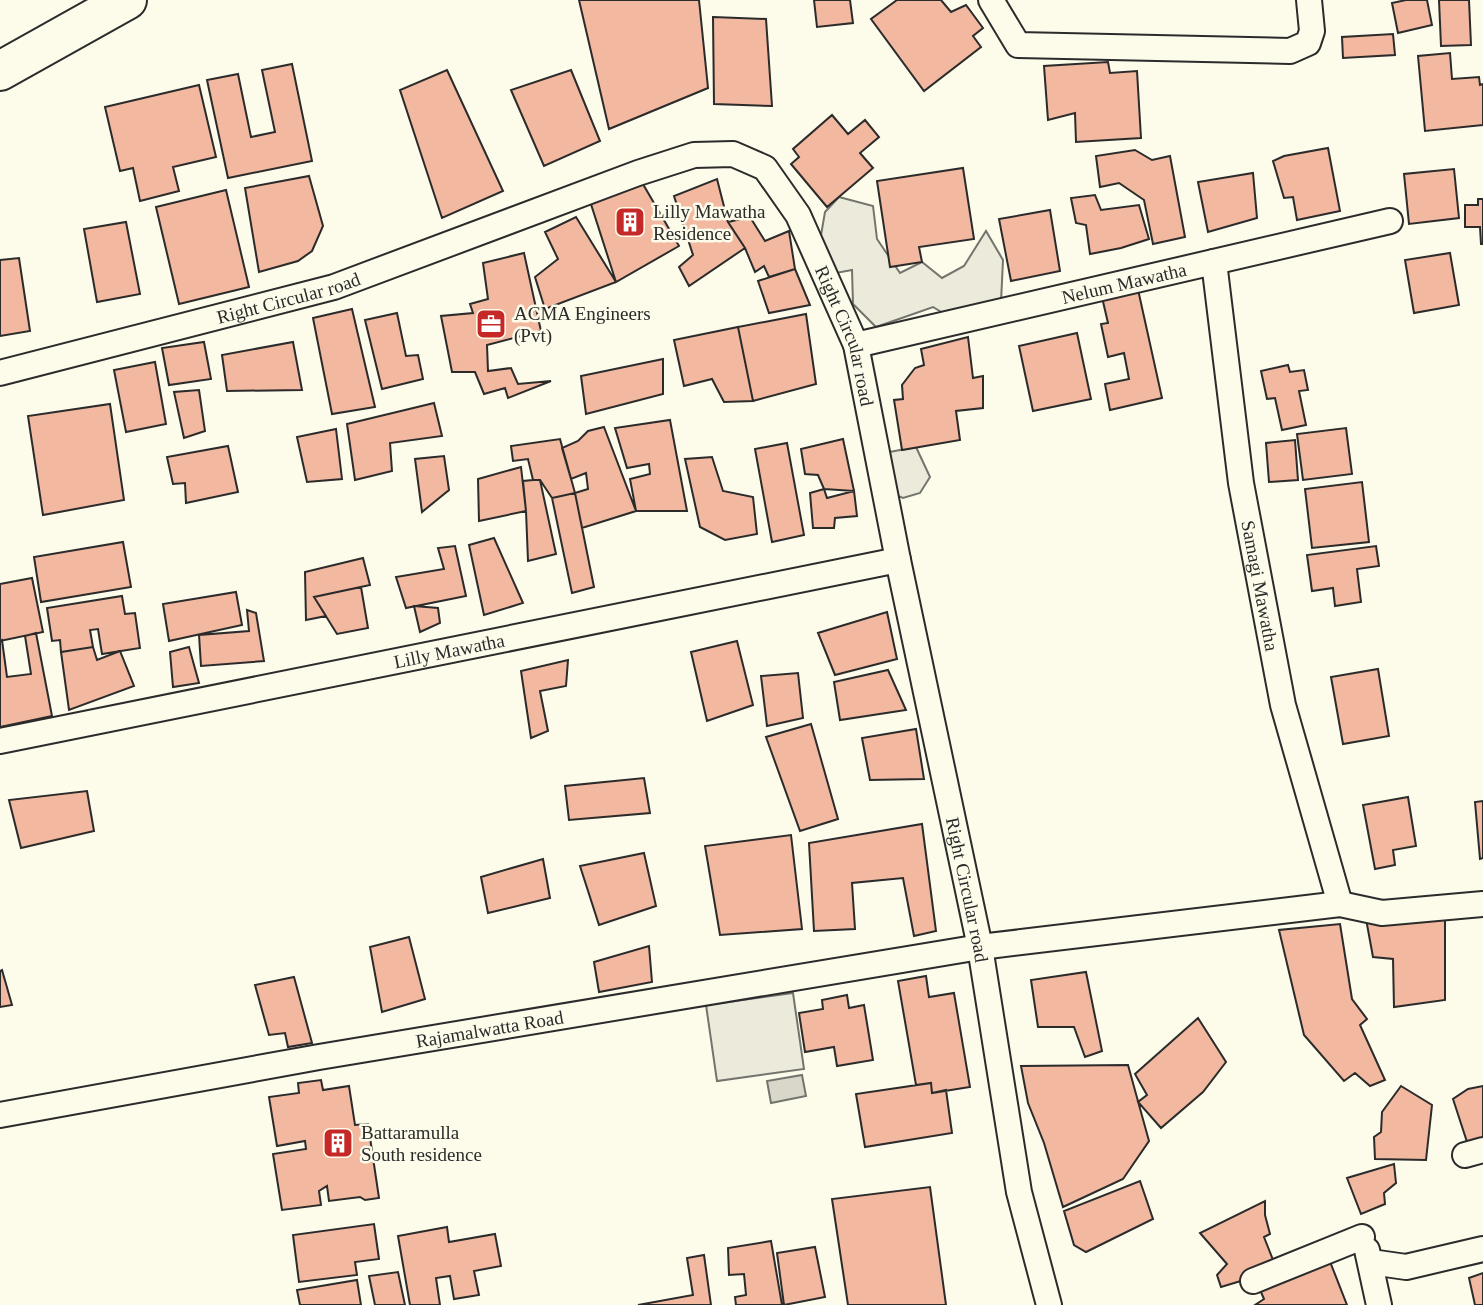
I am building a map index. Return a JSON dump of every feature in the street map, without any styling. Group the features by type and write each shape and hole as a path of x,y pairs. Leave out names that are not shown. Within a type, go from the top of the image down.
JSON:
{"main road":[{"path":"0,71 127,0"}],"street":[{"path":"990,0 1018,45 1290,51 1308,43 1312,31 1309,0"},
{"name":"Right Circular road","path":"0,373 334,287 638,173 694,155 733,154 765,168 799,215 856,345 898,560 981,947 1019,1192 1049,1305"},
{"name":"Nelum Mawatha","path":"856,345 1390,221"},
{"name":"Samagi Mawatha","path":"1214,262 1241,483 1283,705 1340,904"},
{"name":"Lilly Mawatha","path":"0,741 898,560"},
{"name":"Rajamalwatta Road","path":"0,1115 333,1055 981,947 1340,904 1382,913 1483,904"},
{"path":"1253,1281 1360,1231 1371,1262 1379,1305"},
{"path":"1371,1262 1406,1267 1483,1249"}],"shaded area":[{"path":"839,197 873,206 877,239 900,273 922,262 942,278 964,266 986,231 1003,260 1001,302 943,313 933,307 876,327 853,304 852,270 836,273 820,241 825,212"},
{"path":"916,447 930,477 920,493 903,498 886,491 884,453"},
{"path":"793,993 804,1069 717,1081 706,1005"},
{"path":"802,1075 806,1096 771,1103 767,1081"}],"building":[{"path":"579,0 699,0 708,88 609,129"},
{"path":"814,0 850,0 853,23 817,27"},
{"path":"897,0 941,0 951,12 966,5 983,28 973,36 981,47 924,91 871,19"},
{"path":"1427,0 1432,25 1398,33 1392,3"},
{"path":"1439,0 1469,0 1471,45 1441,46"},
{"path":"713,17 766,19 772,106 714,104"},
{"path":"1393,34 1395,55 1343,58 1342,37"},
{"path":"1450,53 1452,79 1479,77 1480,85 1483,84 1483,125 1425,131 1418,56"},
{"path":"1108,62 1110,73 1137,71 1141,138 1076,142 1075,113 1048,120 1044,66"},
{"path":"292,64 312,161 228,178 207,80 238,74 251,137 275,132 262,70"},
{"path":"447,70 503,191 442,218 400,90"},
{"path":"571,70 600,141 544,166 511,90"},
{"path":"199,85 216,157 173,167 179,191 140,201 133,168 120,171 105,107"},
{"path":"832,115 848,134 865,120 879,137 860,153 873,168 827,207 791,164 799,157 793,149"},
{"path":"1328,148 1340,211 1297,220 1293,197 1284,198 1273,161 1284,156"},
{"path":"1135,150 1152,160 1170,156 1185,237 1153,244 1144,200 1119,183 1100,187 1096,156"},
{"path":"963,168 974,239 919,247 922,262 890,267 877,181"},
{"path":"1454,169 1459,218 1409,224 1404,174"},
{"path":"1253,173 1257,218 1208,232 1198,182"},
{"path":"309,176 323,226 312,251 298,261 259,272 245,188"},
{"name":"Lilly Mawatha Residence","path":"640,179 679,246 616,282 589,198"},
{"path":"717,179 728,222 745,248 689,286 679,267 693,255 674,196"},
{"path":"226,190 249,287 179,304 156,207"},
{"path":"1095,195 1101,210 1139,205 1149,239 1090,254 1086,225 1076,223 1071,198"},
{"path":"1478,199 1483,199 1483,244 1480,227 1465,227 1465,205 1478,205"},
{"path":"1050,210 1060,271 1011,281 999,219"},
{"path":"576,217 616,282 545,309 535,277 558,259 545,232"},
{"path":"750,217 765,241 789,231 795,269 769,277 764,266 755,272 745,248 728,222"},
{"path":"126,222 140,294 97,302 84,229"},
{"name":"ACMA Engineers (Pvt)","path":"524,253 541,331 487,345 488,371 511,368 518,384 551,381 508,398 505,388 484,394 475,372 452,372 441,316 473,313 470,304 488,299 483,263"},
{"path":"1450,253 1459,305 1414,313 1405,260"},
{"path":"19,258 30,331 0,336 0,260"},
{"path":"795,269 810,305 769,313 758,281"},
{"path":"1137,285 1162,398 1110,410 1105,384 1129,379 1124,353 1108,357 1101,324 1108,323 1101,293"},
{"path":"352,309 375,407 332,414 313,318"},
{"path":"397,313 406,356 418,355 423,379 382,389 365,320"},
{"path":"806,314 816,384 753,401 738,327"},
{"path":"738,327 753,401 724,402 712,379 684,386 674,340"},
{"path":"1077,333 1091,399 1033,411 1019,346"},
{"path":"968,337 973,378 983,376 983,408 956,411 960,440 902,450 894,400 903,399 902,385 915,368 924,365 921,349"},
{"path":"204,342 211,379 169,385 162,348"},
{"path":"293,342 302,390 227,391 222,355"},
{"path":"663,359 663,394 586,414 581,376"},
{"path":"155,362 166,424 126,432 114,370"},
{"path":"1288,365 1290,372 1304,370 1308,390 1299,391 1306,425 1282,430 1275,398 1267,399 1261,371"},
{"path":"199,390 205,431 184,438 174,392"},
{"path":"434,403 442,436 390,443 392,471 355,480 347,424"},
{"path":"110,404 124,500 43,515 28,416"},
{"path":"670,420 687,511 636,511 630,479 650,474 649,464 627,468 615,428"},
{"path":"604,427 636,511 582,528 575,493 588,489 586,473 571,479 562,448 578,441 588,431"},
{"path":"1346,428 1352,474 1303,480 1297,434"},
{"path":"336,429 342,479 307,482 297,437"},
{"path":"560,439 575,493 552,498 540,480 533,480 528,459 513,461 511,446"},
{"path":"843,439 854,491 824,489 818,475 805,474 801,449"},
{"path":"1295,440 1298,480 1269,482 1266,443"},
{"path":"787,443 804,535 772,542 755,449"},
{"path":"228,446 238,492 186,503 185,483 173,484 167,457"},
{"path":"444,456 449,490 422,512 415,459"},
{"path":"712,457 723,491 753,497 757,534 725,540 700,527 685,459"},
{"path":"521,467 526,511 479,521 478,479"},
{"path":"540,480 556,554 528,561 523,481"},
{"path":"1362,482 1369,542 1312,548 1305,489"},
{"path":"824,489 827,498 854,491 857,516 835,518 834,528 813,528 810,493"},
{"path":"575,493 594,587 572,593 552,498"},
{"path":"494,538 523,603 484,615 469,545"},
{"path":"123,542 131,587 41,602 34,557"},
{"path":"455,546 466,596 406,608 396,577 444,569 438,548"},
{"path":"1376,546 1379,566 1357,569 1361,602 1335,606 1333,588 1312,591 1307,555"},
{"path":"363,558 370,585 314,597 326,616 306,620 305,572"},
{"path":"32,578 43,632 0,641 0,584"},
{"path":"361,587 368,628 337,634 314,597"},
{"path":"236,592 242,625 169,641 163,604"},
{"path":"122,596 125,614 135,613 140,648 102,654 98,629 90,630 93,647 61,652 60,640 52,641 47,608"},
{"path":"414,606 438,608 440,623 420,632"},
{"path":"247,610 256,613 264,661 201,666 199,635 249,631"},
{"path":"887,612 897,659 835,675 818,633"},
{"path":"36,633 52,716 0,727 0,641 2,640 7,677 31,674 25,636"},
{"path":"737,641 753,705 707,721 691,652"},
{"path":"93,647 97,660 120,651 134,686 69,710 61,652"},
{"path":"189,647 199,683 173,687 170,652"},
{"path":"568,660 566,686 540,691 548,731 531,738 521,671"},
{"path":"1378,669 1389,736 1343,744 1331,677"},
{"path":"888,670 906,710 840,720 834,682"},
{"path":"798,673 803,718 767,726 761,676"},
{"path":"811,724 838,819 800,831 766,737"},
{"path":"916,729 924,779 870,780 862,738"},
{"path":"644,778 650,813 569,820 565,786"},
{"path":"87,791 94,831 21,848 9,800"},
{"path":"1408,797 1416,846 1393,850 1395,865 1375,869 1363,805"},
{"path":"1483,801 1483,858 1480,859 1475,802"},
{"path":"922,824 936,931 914,936 903,878 852,883 855,929 814,931 809,843"},
{"path":"791,835 802,929 720,935 705,846"},
{"path":"644,853 656,906 599,925 580,866"},
{"path":"543,859 550,898 488,913 481,877"},
{"path":"1445,917 1445,1000 1394,1007 1393,959 1373,957 1366,919"},
{"path":"1340,924 1352,999 1367,1019 1360,1025 1385,1080 1370,1086 1355,1073 1344,1081 1304,1035 1279,930"},
{"path":"409,937 425,999 382,1012 370,947"},
{"path":"649,946 652,982 599,992 594,962"},
{"path":"2,970 12,1005 0,1007 0,971"},
{"path":"1086,972 1102,1051 1085,1057 1074,1027 1038,1027 1031,980"},
{"path":"926,976 929,997 954,993 970,1087 932,1093 931,1083 916,1085 898,981"},
{"path":"294,977 312,1043 288,1047 285,1033 269,1035 255,985"},
{"path":"847,995 849,1008 864,1005 873,1060 837,1066 834,1047 805,1052 799,1013 823,1009 822,1000"},
{"path":"1198,1018 1226,1062 1203,1092 1161,1128 1138,1102 1147,1095 1135,1074"},
{"path":"1128,1065 1149,1141 1123,1179 1063,1207 1044,1143 1028,1103 1021,1066"},
{"name":"Battaramulla South residence","path":"321,1080 323,1090 349,1086 355,1125 368,1124 379,1198 365,1200 360,1197 329,1201 327,1186 319,1191 321,1205 282,1210 273,1154 306,1149 305,1141 277,1146 269,1097 299,1093 298,1083"},
{"path":"931,1083 932,1093 946,1090 952,1133 865,1147 856,1094"},
{"path":"1401,1086 1432,1105 1426,1160 1375,1159 1374,1137 1381,1132 1382,1112"},
{"path":"1483,1086 1483,1146 1468,1145 1453,1099 1468,1089"},
{"path":"1394,1164 1396,1183 1384,1193 1385,1204 1361,1214 1347,1178"},
{"path":"1140,1181 1153,1219 1086,1252 1074,1245 1064,1211"},
{"path":"930,1187 946,1305 848,1305 832,1199"},
{"path":"1265,1201 1270,1234 1264,1237 1275,1265 1267,1273 1221,1287 1217,1275 1227,1264 1200,1233"},
{"path":"374,1224 379,1259 355,1262 357,1275 299,1282 293,1235"},
{"path":"447,1227 449,1242 495,1234 501,1266 474,1271 479,1295 454,1299 450,1276 436,1278 440,1305 410,1305 398,1236"},
{"path":"771,1241 782,1305 736,1305 735,1297 746,1295 744,1274 729,1275 728,1248"},
{"path":"815,1247 825,1297 784,1305 777,1253"},
{"path":"704,1255 711,1305 638,1305 693,1295 687,1258"},
{"path":"1329,1259 1347,1305 1255,1305 1264,1299 1260,1290"},
{"path":"398,1272 405,1305 375,1305 369,1276"},
{"path":"1483,1273 1483,1305 1475,1305 1469,1278"},
{"path":"357,1280 361,1305 300,1305 297,1290"}],"place":[{"name":"Lilly Mawatha Residence","path":"630,222"},
{"name":"ACMA Engineers (Pvt)","path":"491,324"},
{"name":"Battaramulla South residence","path":"338,1143"}]}
